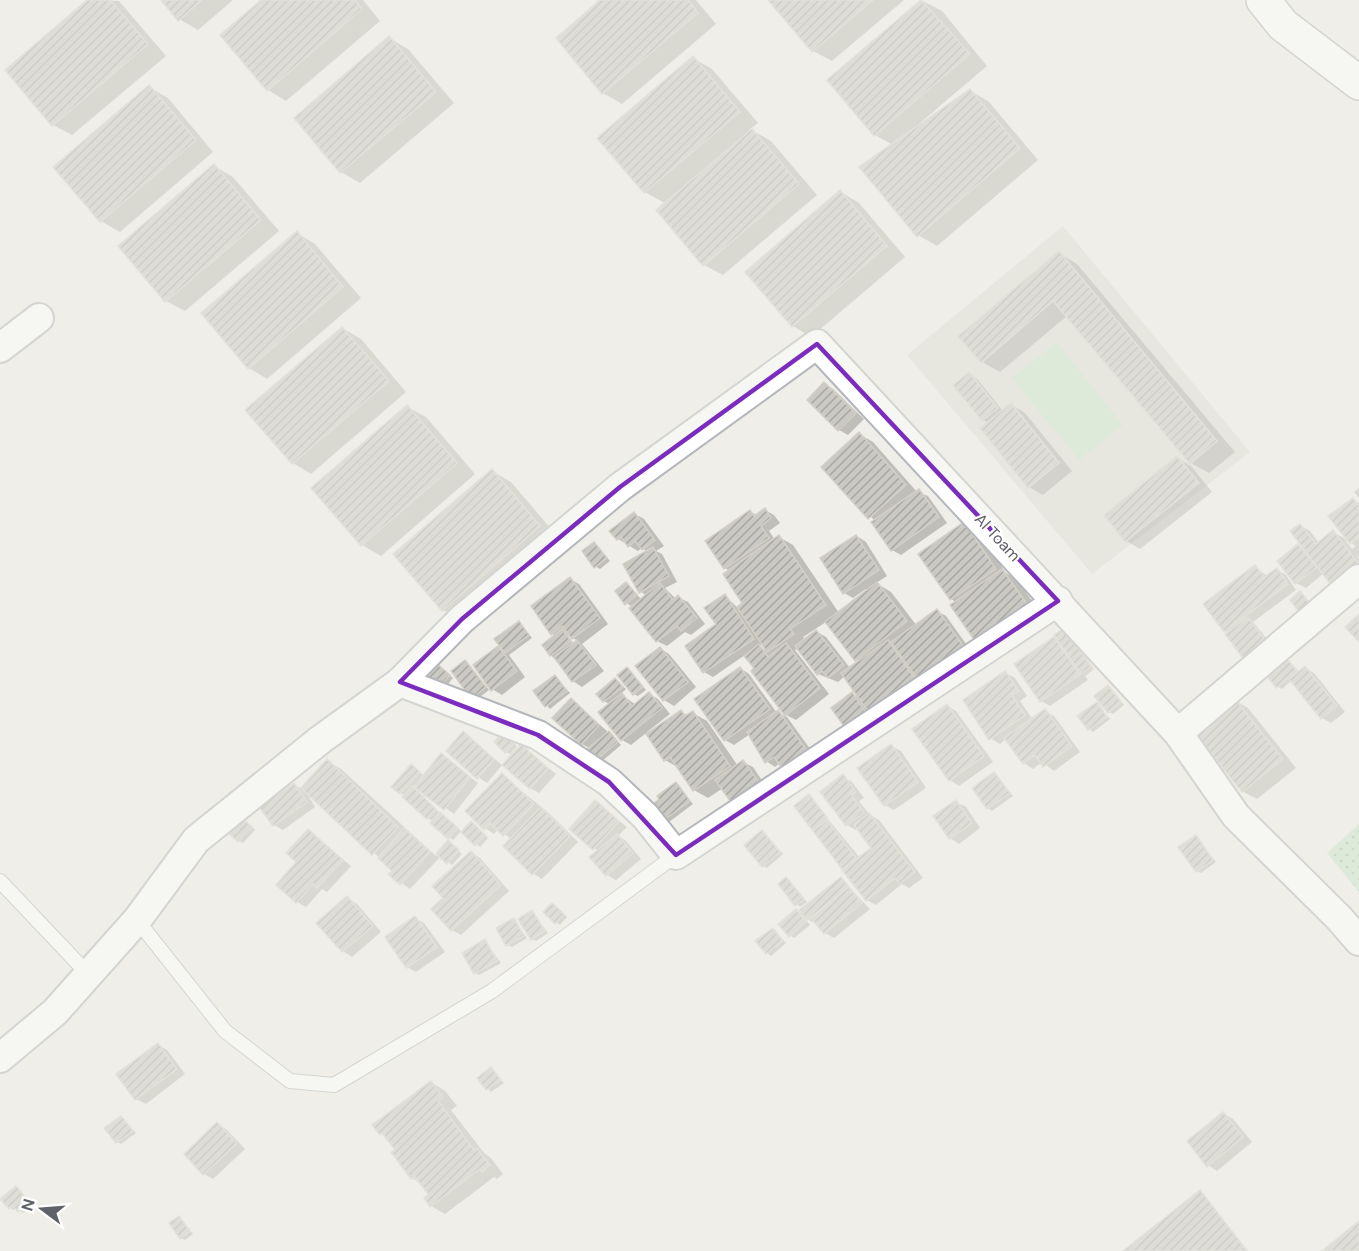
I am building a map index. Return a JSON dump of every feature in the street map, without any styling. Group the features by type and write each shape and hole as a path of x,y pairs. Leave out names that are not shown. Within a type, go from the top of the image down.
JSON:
{"street":[{"path":"1263,0 1283,25 1359,83"},
{"path":"0,348 39,318"},
{"name":"Al Toam","path":"400,682 462,619 620,487 817,344 1058,601 1178,733 1236,816 1339,918 1359,941"},
{"path":"1178,733 1359,579"},
{"path":"0,1058 55,1012 89,975 136,920 196,840 320,740 400,682 538,735 609,782 645,816 676,855 1058,601"}],"lane":[{"path":"136,920 225,1031 290,1081 334,1085 492,991 676,855"},
{"path":"0,880 89,975"}],"highlighted area":[{"path":"817,344 1058,601 676,855 609,782 538,735 400,682 462,619 620,487"}],"shaded area":[{"path":"1063,226 1250,452 1092,574 907,355"}],"green space":[{"path":"1057,342 1123,425 1079,460 1012,378"},
{"path":"1359,824 1359,892 1327,853"}],"building":[{"path":"87,0 110,0 148,44 52,126 5,70"},
{"path":"161,0 202,0 178,21"},
{"path":"261,0 355,0 362,9 267,91 220,35"},
{"path":"600,0 688,0 698,13 602,94 556,38"},
{"path":"768,0 873,0 812,52"},
{"path":"921,0 970,54 874,136 827,80"},
{"path":"389,36 436,92 340,173 294,118"},
{"path":"693,56 740,112 644,193 597,138"},
{"path":"149,85 196,140 100,222 53,167"},
{"path":"970,89 1020,148 917,237 859,167"},
{"path":"752,129 799,184 703,266 656,210"},
{"path":"214,164 261,220 165,302 118,246"},
{"path":"840,190 887,246 792,327 745,272"},
{"path":"297,231 343,287 248,369 201,313"},
{"path":"1059,251 1217,441 1190,464 1053,301 981,363 958,336"},
{"path":"342,327 389,381 292,464 245,410"},
{"path":"969,372 998,408 982,421 953,385"},
{"path":"824,382 856,413 838,431 807,400"},
{"path":"1011,403 1059,463 1028,488 980,428"},
{"path":"407,405 457,463 361,546 311,488"},
{"path":"859,432 906,485 868,519 821,467"},
{"path":"1177,456 1199,483 1125,542 1104,515"},
{"path":"492,469 540,526 442,611 393,554"},
{"path":"919,489 939,517 891,551 871,522"},
{"path":"1353,498 1359,506 1359,537 1350,544 1328,516"},
{"path":"765,508 771,518 761,526 769,538 724,569 705,541 750,510 754,516"},
{"path":"634,512 655,540 642,550 635,541 628,547 621,537 617,540 609,531"},
{"path":"964,522 996,569 950,600 918,554"},
{"path":"1300,524 1316,544 1333,530 1359,564 1359,570 1334,589 1290,531"},
{"path":"779,535 826,605 790,629 794,634 767,652 737,607 742,603 723,574"},
{"path":"856,535 879,570 843,594 820,558"},
{"path":"594,542 607,558 594,568 582,551"},
{"path":"1298,544 1317,567 1295,584 1277,561"},
{"path":"653,547 669,576 639,593 623,564"},
{"path":"1255,565 1264,577 1277,568 1288,584 1224,632 1203,604"},
{"path":"1002,569 1032,611 980,648 950,605"},
{"path":"570,577 600,618 572,639 562,626 551,635 531,606"},
{"path":"626,582 637,595 625,605 615,591"},
{"path":"877,582 907,621 855,661 825,622"},
{"path":"660,583 673,600 678,595 697,618 681,631 677,626 656,642 629,608"},
{"path":"1300,591 1314,608 1303,617 1290,600"},
{"path":"725,594 754,639 703,673 685,646 716,624 704,608"},
{"path":"937,609 966,650 920,683 891,642"},
{"path":"1359,614 1359,642 1345,627"},
{"path":"1248,617 1269,645 1246,662 1225,634"},
{"path":"519,621 529,635 505,653 494,639"},
{"path":"1065,628 1091,667 1081,674 1054,635"},
{"path":"562,629 571,641 550,656 542,645"},
{"path":"816,630 844,665 828,678 822,671 817,675 795,646"},
{"path":"1054,637 1080,675 1040,702 1014,664"},
{"path":"577,640 596,665 572,682 554,657"},
{"path":"888,640 918,683 871,716 841,673"},
{"path":"786,643 820,688 785,716 751,671 754,668 744,656 759,644 768,657"},
{"path":"498,646 517,671 491,691 473,665"},
{"path":"660,647 688,682 663,701 635,666"},
{"path":"1285,656 1297,671 1276,688 1264,672"},
{"path":"465,660 486,687 471,699 451,671"},
{"path":"435,662 450,675 438,689 423,675"},
{"path":"1305,666 1337,706 1321,719 1289,679"},
{"path":"627,667 643,687 633,695 617,675"},
{"path":"740,667 770,709 724,741 694,699"},
{"path":"1005,671 1019,691 1012,695 1025,715 989,740 963,700"},
{"path":"555,675 567,691 545,707 533,691"},
{"path":"615,678 623,687 603,702 596,694"},
{"path":"1108,685 1121,702 1108,713 1094,696"},
{"path":"649,692 662,708 621,741 598,712 622,693 632,706"},
{"path":"852,692 869,717 848,732 831,708"},
{"path":"571,698 599,725 581,745 552,718"},
{"path":"1234,698 1283,759 1242,792 1193,731"},
{"path":"1097,702 1107,717 1088,730 1077,716"},
{"path":"947,704 984,756 949,781 912,729"},
{"path":"1045,709 1072,746 1043,767 1035,755 1023,764 1004,738"},
{"path":"681,710 685,716 693,711 730,766 693,791 670,757 664,761 646,734"},
{"path":"778,710 808,752 783,770 774,757 765,763 747,732"},
{"path":"463,731 494,759 477,779 446,751"},
{"path":"609,731 618,742 596,760 587,749"},
{"path":"503,732 514,743 505,753 494,742"},
{"path":"521,744 548,768 530,789 502,765"},
{"path":"891,744 918,782 884,806 857,768"},
{"path":"441,753 470,777 444,810 414,787"},
{"path":"327,759 398,827 372,855 301,788"},
{"path":"743,760 765,791 731,802 715,780"},
{"path":"411,764 420,772 400,794 391,787"},
{"path":"994,772 1010,793 987,809 972,788"},
{"path":"502,773 534,804 503,836 490,823 484,830 465,811"},
{"path":"843,774 856,792 851,795 864,812 846,826 820,792"},
{"path":"676,782 690,801 664,820 652,805 659,799 657,796"},
{"path":"294,783 307,802 273,826 259,807"},
{"path":"412,786 436,809 427,819 402,797"},
{"path":"809,794 828,819 813,831 794,806"},
{"path":"595,800 619,821 593,850 569,829"},
{"path":"956,800 972,823 949,839 933,816"},
{"path":"541,807 570,836 532,875 503,846"},
{"path":"440,812 458,828 448,839 430,823"},
{"path":"869,813 915,872 899,884 895,878 866,901 842,870 871,848 854,825"},
{"path":"238,814 252,827 238,842 224,829"},
{"path":"827,820 856,858 842,869 813,831"},
{"path":"471,821 485,835 475,846 461,832"},
{"path":"404,828 430,852 400,885 388,874 392,871 378,858"},
{"path":"308,829 343,860 317,888 313,884 296,903 276,885 296,862 286,853"},
{"path":"762,830 780,852 762,867 744,845"},
{"path":"617,834 633,853 606,876 589,857"},
{"path":"1196,835 1213,860 1196,872 1178,847"},
{"path":"448,840 459,850 447,864 436,854"},
{"path":"471,851 501,885 451,931 431,909 443,898 432,886"},
{"path":"786,877 804,899 795,906 778,884"},
{"path":"841,877 849,887 807,920 799,910"},
{"path":"849,887 862,903 824,934 811,918"},
{"path":"347,896 373,926 342,952 316,923"},
{"path":"552,903 564,914 555,924 543,912"},
{"path":"796,909 806,922 789,937 778,924"},
{"path":"532,910 545,931 531,940 518,919"},
{"path":"415,916 437,947 406,968 385,937"},
{"path":"514,918 524,936 506,946 496,928"},
{"path":"773,928 783,941 766,954 755,941"},
{"path":"485,939 497,961 474,974 462,953"},
{"path":"158,1043 177,1069 135,1100 116,1074"},
{"path":"491,1067 501,1080 486,1090 477,1078"},
{"path":"431,1081 443,1097 438,1101 474,1150 477,1148 490,1165 482,1172 480,1169 430,1207 424,1198 428,1194 415,1177 411,1179 391,1152 395,1150 382,1133 380,1135 372,1125"},
{"path":"1223,1112 1243,1137 1207,1167 1187,1141"},
{"path":"121,1116 133,1131 116,1143 104,1128"},
{"path":"217,1122 237,1143 203,1175 184,1154"},
{"path":"16,1186 30,1203 18,1212 12,1205 9,1209 0,1199"},
{"path":"1200,1190 1247,1251 1123,1251"},
{"path":"179,1216 190,1231 180,1239 169,1223"},
{"path":"1359,1221 1359,1251 1322,1251"}]}
